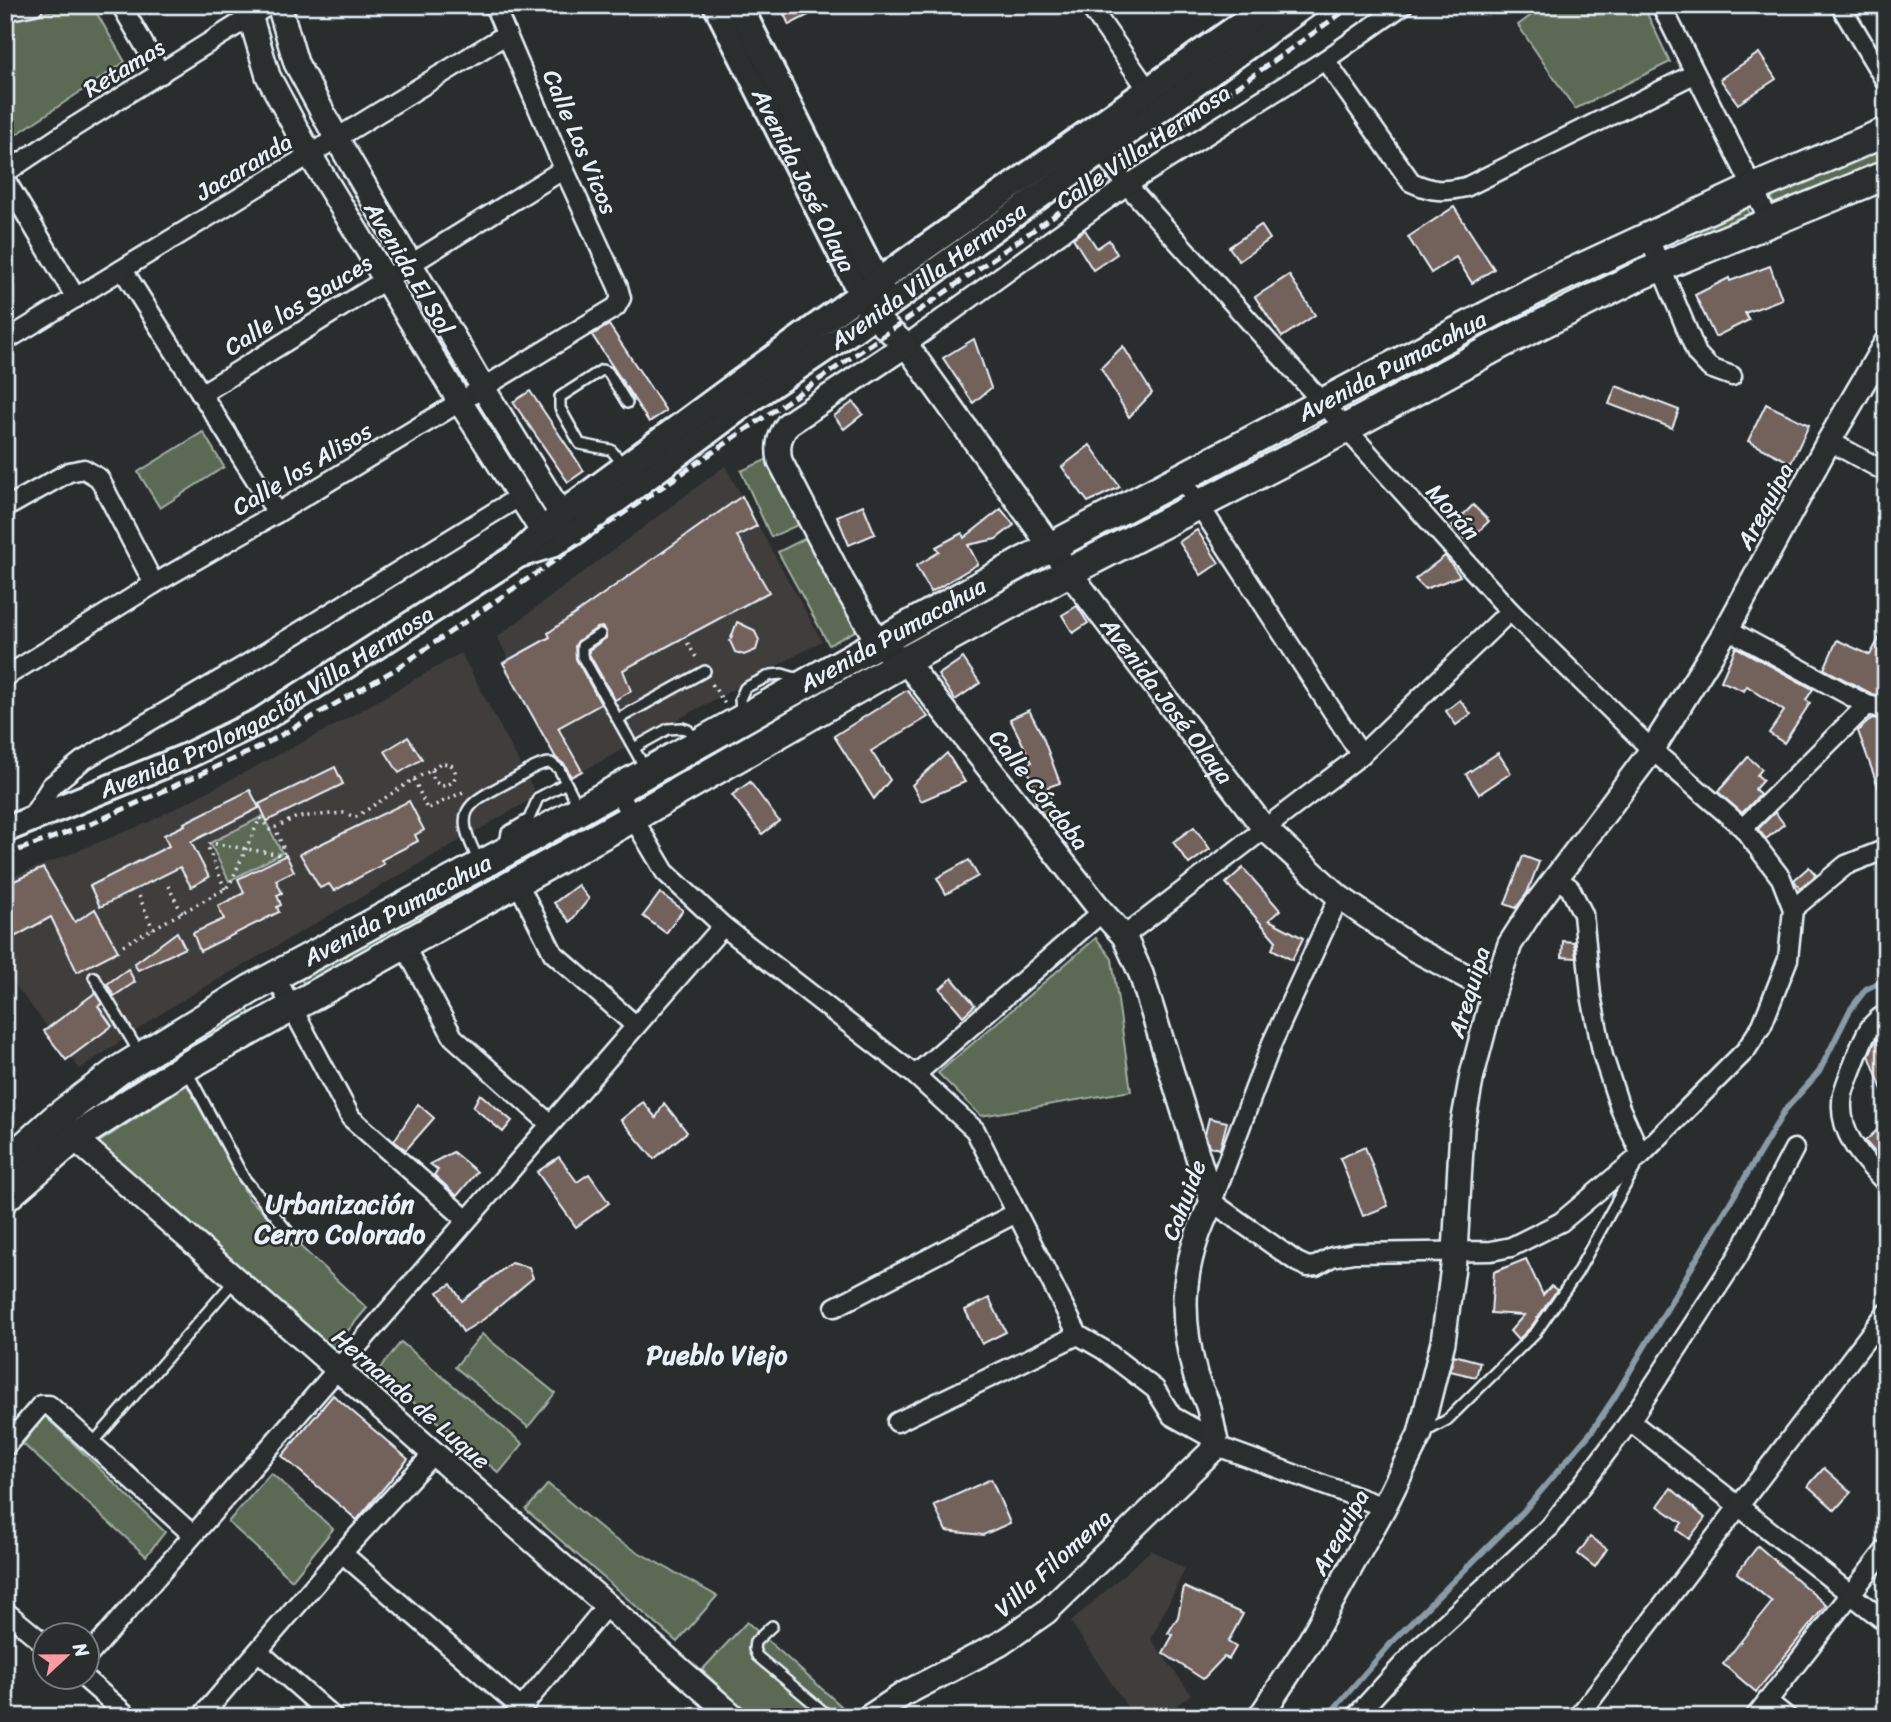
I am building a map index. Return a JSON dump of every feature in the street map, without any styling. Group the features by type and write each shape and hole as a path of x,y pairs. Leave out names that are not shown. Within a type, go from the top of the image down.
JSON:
{"main road":[{"name":"Avenida José Olaya","path":"716,5 749,31 794,138 875,299"},
{"name":"Avenida Villa Hermosa","path":"1094,142 1148,90 1268,5"},
{"name":"Avenida Villa Hermosa","path":"557,531 625,467 875,299 1094,142 1305,5"},
{"name":"Avenida Pumacahua","path":"64,1129 142,1056 275,976 616,789 640,759 698,742 1051,547 1477,320 1648,236 1886,132"},
{"name":"Avenida Pumacahua","path":"64,1129 185,1067 714,772 905,661 1069,572 1346,429 1501,344 1660,267 1886,175"},
{"name":"Avenida Villa Hermosa","path":"557,531 757,395 875,299"},
{"name":"Avenida Prolongación Villa Hermosa","path":"5,830 185,757 260,721 557,531"},
{"path":"698,742 714,772"},
{"path":"5,1164 64,1129"},
{"path":"5,1198 64,1129"}],"street":[{"path":"5,11 34,5"},
{"path":"121,5 161,74"},
{"name":"Avenida El Sol","path":"279,5 296,63 337,139 483,388 557,531"},
{"name":"Calle Los Vicos","path":"495,5 621,298"},
{"path":"1089,5 1148,90"},
{"name":"Calle Villa Hermosa","path":"780,436 794,420 906,345 1127,184 1325,60 1403,5"},
{"path":"1661,5 1770,222"},
{"path":"1840,5 1886,82"},
{"name":"Retamas","path":"5,173 161,74 255,9"},
{"name":"Avenida El Sol","path":"255,9 268,76 310,155 519,497 557,531"},
{"name":"Jacaranda","path":"5,341 508,34"},
{"path":"1325,60 1411,182 1430,190 1449,191 1466,187 1694,74"},
{"name":"Morán","path":"1094,142 1127,184 1510,611 1652,750 1743,828 1781,878 1793,909"},
{"name":"Calle los Sauces","path":"201,394 564,169"},
{"path":"5,179 76,298"},
{"path":"1648,236 1697,355 1710,368 1732,376"},
{"path":"122,270 277,513"},
{"name":"Calle los Alisos","path":"5,677 154,584 277,513 616,307 621,298"},
{"name":"Avenida José Olaya","path":"875,299 1069,572 1264,828 1339,897 1414,949 1494,991"},
{"name":"Arequipa","path":"1260,1717 1310,1641 1384,1507 1420,1434 1443,1342 1455,1252 1462,1129 1472,1074 1494,991 1510,944 1652,750 1727,629 1829,441 1886,343"},
{"name":"Calle Córdoba","path":"780,436 780,461 842,581 878,642 887,651 905,661 1102,912 1124,936 1141,974 1212,1202"},
{"path":"1829,441 1886,472"},
{"path":"5,508 69,472 84,469 99,478 154,584"},
{"path":"1181,477 1361,755"},
{"path":"29,822 51,786 82,761 244,666 519,497"},
{"path":"1124,936 1361,755 1510,611"},
{"path":"1727,629 1867,705 1886,709"},
{"path":"1743,828 1867,705"},
{"path":"616,789 665,872 723,926 915,1075 975,1130 1078,1335 1104,1350 1156,1389 1172,1416 1216,1443 1384,1507"},
{"path":"1212,1202 1308,1267 1316,1266 1332,1257 1354,1253 1491,1251 1511,1247 1534,1237 1561,1222 1641,1155 1746,1051 1762,1025 1788,959 1793,909 1846,865 1886,849"},
{"path":"1556,878 1570,888 1583,915 1591,995 1603,1056 1620,1108 1641,1155"},
{"path":"517,881 553,953 636,1026"},
{"name":"Cahuide","path":"1216,1443 1208,1407 1195,1376 1185,1317 1185,1283 1189,1258 1197,1231 1212,1202 1272,1043 1339,897"},
{"path":"915,1075 1102,912"},
{"path":"102,1640 723,926"},
{"path":"404,945 453,1037 550,1124"},
{"path":"275,976 351,1118 467,1220"},
{"path":"1886,1014 1874,1021 1861,1042 1843,1093 1842,1114 1852,1143 1886,1183"},
{"name":"Hernando de Luque","path":"64,1129 607,1605 726,1714"},
{"path":"1355,1717 1418,1648 1550,1527 1630,1422 1738,1256 1794,1149"},
{"path":"835,1307 1016,1213"},
{"path":"1578,1717 1886,1312"},
{"path":"897,1422 1078,1335"},
{"path":"5,1447 41,1405 49,1405 193,1535"},
{"path":"1630,1422 1886,1622"},
{"name":"Villa Filomena","path":"869,1717 904,1694 1000,1644 1046,1612 1216,1443"},
{"path":"201,1717 342,1553 433,1454"},
{"path":"1755,1717 1886,1549"},
{"path":"342,1553 517,1712 607,1605"},
{"path":"5,1611 32,1634"},
{"path":"258,1651 333,1717"},
{"path":"98,1690 129,1717"},
{"path":"1767,1701 1787,1717"}],"lane":[{"path":"625,467 611,450 580,444 560,408 560,397 602,370 608,372 627,403"},
{"path":"600,634 582,646 582,656 640,759"},
{"path":"618,719 705,671"},
{"path":"566,783 538,798 529,819 507,832 493,858 468,841 464,825 472,802 548,763 559,769 580,810"},
{"path":"94,978 142,1056"},
{"path":"185,1067 244,1178 296,1241"},
{"path":"1420,1434 1447,1420 1535,1332 1577,1273 1641,1155"},
{"path":"92,1444 235,1280"},
{"path":"772,1626 755,1642 757,1656 830,1717"}],"path":[{"path":"123,945 225,890 260,818 268,829 297,817 335,813 358,816 440,763 445,762 454,768 455,778 448,785 438,785 432,776 432,770"},
{"path":"414,779 427,809 485,781 492,790"},
{"path":"225,890 208,845 211,843 280,855 284,853 275,828"},
{"path":"168,886 182,913"},
{"path":"139,896 153,929"}],"shaded area":[{"path":"725,466 822,641 572,777 497,637"},
{"path":"461,653 537,796 174,1005 80,1069 5,972 5,880 147,823 330,728"},
{"path":"1151,1550 1185,1569 1151,1639 1191,1694 1162,1717 1134,1717 1071,1622"}],"green space":[{"path":"92,5 125,62 5,142 5,21"},
{"path":"1545,5 1643,5 1670,62 1575,109 1518,25"},
{"path":"1886,142 1886,165 1774,207 1771,196"},
{"path":"1745,203 1753,220 1688,247 1681,231"},
{"path":"1628,255 1632,263 1361,407 1357,400"},
{"path":"1302,429 1305,435 1204,489 1200,481"},
{"path":"203,432 224,467 160,508 138,472"},
{"path":"770,458 800,524 771,537 741,471"},
{"path":"1176,494 1179,501 1085,551 1081,543"},
{"path":"810,536 859,629 829,645 778,552"},
{"path":"863,664 866,670 711,756 710,752"},
{"path":"595,813 599,821 304,985 300,976"},
{"path":"263,816 282,853 229,881 210,843"},
{"path":"1096,938 1112,959 1131,1091 981,1116 938,1073"},
{"path":"246,1007 251,1015 93,1113 90,1108 128,1081"},
{"path":"187,1085 249,1199 367,1308 329,1353 93,1146"},
{"path":"482,1334 555,1393 528,1427 455,1367"},
{"path":"401,1342 523,1444 499,1473 377,1372"},
{"path":"43,1414 165,1532 146,1556 23,1444"},
{"path":"271,1473 333,1529 292,1580 228,1522"},
{"path":"548,1484 611,1537 717,1596 677,1642 526,1510"},
{"path":"747,1622 849,1713 842,1717 752,1717 702,1670"}],"building":[{"path":"780,5 828,5 789,25"},
{"path":"1759,53 1776,79 1738,104 1720,79"},
{"path":"1454,207 1494,269 1472,283 1456,257 1431,273 1408,237"},
{"path":"1261,225 1270,239 1239,261 1229,247"},
{"path":"1085,230 1097,248 1109,240 1117,254 1093,270 1073,238"},
{"path":"1770,266 1782,299 1745,313 1749,320 1715,337 1695,295 1729,278 1730,281"},
{"path":"1289,275 1315,315 1282,337 1255,297"},
{"path":"609,325 666,411 649,422 592,335"},
{"path":"974,339 991,388 973,403 943,358"},
{"path":"1123,346 1152,393 1129,417 1101,368"},
{"path":"1616,386 1679,410 1672,428 1609,404"},
{"path":"530,391 584,471 568,482 513,402"},
{"path":"853,402 863,414 844,429 834,416"},
{"path":"1766,404 1809,425 1791,463 1748,441"},
{"path":"1090,445 1120,487 1088,502 1062,467"},
{"path":"742,496 757,526 737,536 769,592 623,670 631,691 615,700 589,654 589,650 606,638 606,631 602,627 597,628 578,641 575,646 576,659 601,704 558,728 582,771 571,777 565,765 556,758 503,663 550,637 548,633"},
{"path":"863,505 875,534 849,545 837,516"},
{"path":"1473,505 1489,521 1468,542 1452,526"},
{"path":"1001,509 1014,525 996,539 968,545 978,564 931,592 916,566 939,552 936,547 962,533 964,538"},
{"path":"1197,530 1219,563 1201,575 1179,542"},
{"path":"1445,556 1460,576 1425,589 1415,579"},
{"path":"1077,606 1088,623 1073,633 1062,615"},
{"path":"737,622 754,630 759,640 756,650 744,655 735,652 730,641"},
{"path":"1886,626 1886,697 1872,694 1824,669 1837,640 1870,655"},
{"path":"1736,647 1813,689 1806,700 1810,703 1784,743 1769,733 1784,711 1747,686 1744,691 1721,681"},
{"path":"963,658 980,683 955,700 938,675"},
{"path":"907,690 928,717 871,751 890,780 874,799 834,736"},
{"path":"1460,700 1471,714 1456,725 1446,711"},
{"path":"1029,710 1042,735 1060,783 1048,787 1054,820 1050,823 1036,805 1026,765 1032,762 1010,719"},
{"path":"1872,718 1881,720 1886,738 1884,803 1858,731"},
{"path":"408,737 422,759 399,773 385,751"},
{"path":"947,753 965,782 921,801 912,785"},
{"path":"1498,753 1511,773 1479,794 1466,774"},
{"path":"1748,757 1762,769 1757,775 1763,780 1755,789 1760,795 1742,813 1718,792"},
{"path":"335,767 343,784 267,821 259,804"},
{"path":"750,782 779,821 762,834 732,795"},
{"path":"250,790 259,808 191,842 209,877 191,887 180,867 100,907 90,886 169,846 164,835"},
{"path":"409,801 424,830 415,835 418,841 381,860 384,864 334,891 329,884 320,888 300,854"},
{"path":"1775,812 1784,824 1766,839 1758,829"},
{"path":"1194,827 1210,849 1189,864 1173,842"},
{"path":"286,855 294,871 276,880 282,893 277,895 281,905 277,907 279,912 200,951 193,933 224,919 218,906 244,893 238,879"},
{"path":"1523,856 1539,862 1527,893 1516,908 1505,904"},
{"path":"969,860 978,876 946,894 937,878"},
{"path":"1809,867 1816,875 1800,889 1794,880"},
{"path":"43,868 75,922 95,909 118,951 77,972 51,917 5,942 5,885"},
{"path":"1243,868 1280,910 1269,920 1303,938 1292,960 1272,949 1276,941 1226,883"},
{"path":"578,885 589,899 570,922 554,903"},
{"path":"660,893 683,910 666,933 643,916"},
{"path":"177,932 185,948 138,970 134,964"},
{"path":"1563,941 1574,942 1576,958 1562,957"},
{"path":"128,969 135,982 114,996 107,984"},
{"path":"952,978 975,1005 963,1016 940,989"},
{"path":"95,993 102,1004 98,1006 112,1026 66,1060 44,1031"},
{"path":"1886,1036 1884,1095 1869,1055 1876,1040"},
{"path":"480,1094 512,1121 503,1132 473,1107"},
{"path":"643,1102 656,1118 664,1103 687,1132 654,1159 621,1120"},
{"path":"418,1104 434,1118 406,1150 394,1141"},
{"path":"1209,1118 1227,1122 1220,1149 1209,1146 1205,1134"},
{"path":"1886,1122 1886,1165 1865,1141"},
{"path":"1365,1147 1388,1206 1363,1216 1340,1158"},
{"path":"453,1152 477,1172 457,1196 434,1175 438,1170 430,1164"},
{"path":"559,1157 577,1182 589,1174 609,1203 576,1227 537,1172"},
{"path":"1526,1259 1543,1295 1551,1286 1557,1290 1531,1327 1518,1340 1510,1331 1524,1315 1491,1313 1494,1272"},
{"path":"511,1263 529,1267 533,1278 484,1319 463,1332 438,1292 451,1284 462,1301"},
{"path":"989,1298 1006,1332 982,1344 965,1310"},
{"path":"1454,1355 1480,1362 1476,1377 1450,1371"},
{"path":"333,1395 408,1459 357,1520 282,1456"},
{"path":"1824,1468 1851,1492 1835,1510 1808,1486"},
{"path":"991,1479 1010,1523 983,1535 946,1531 934,1505"},
{"path":"1671,1488 1705,1518 1689,1539 1677,1530 1682,1523 1658,1506"},
{"path":"1590,1537 1607,1549 1595,1567 1578,1554"},
{"path":"1758,1546 1826,1605 1756,1692 1723,1664 1772,1602 1737,1573"},
{"path":"1184,1587 1243,1614 1228,1642 1236,1647 1229,1659 1224,1657 1203,1679 1163,1653 1173,1635 1168,1633 1178,1617"}],"waterway":[{"path":"1327,1717 1393,1641 1523,1512 1592,1431 1785,1110 1819,1072 1850,1010 1866,989 1886,979"}],"railway":[{"path":"5,855 93,823 262,746 396,669 890,331 1353,5"}],"district":[{"name":"Urbanización Cerro Colorado","path":"340,1219"},
{"name":"Pueblo Viejo","path":"717,1355"}]}
